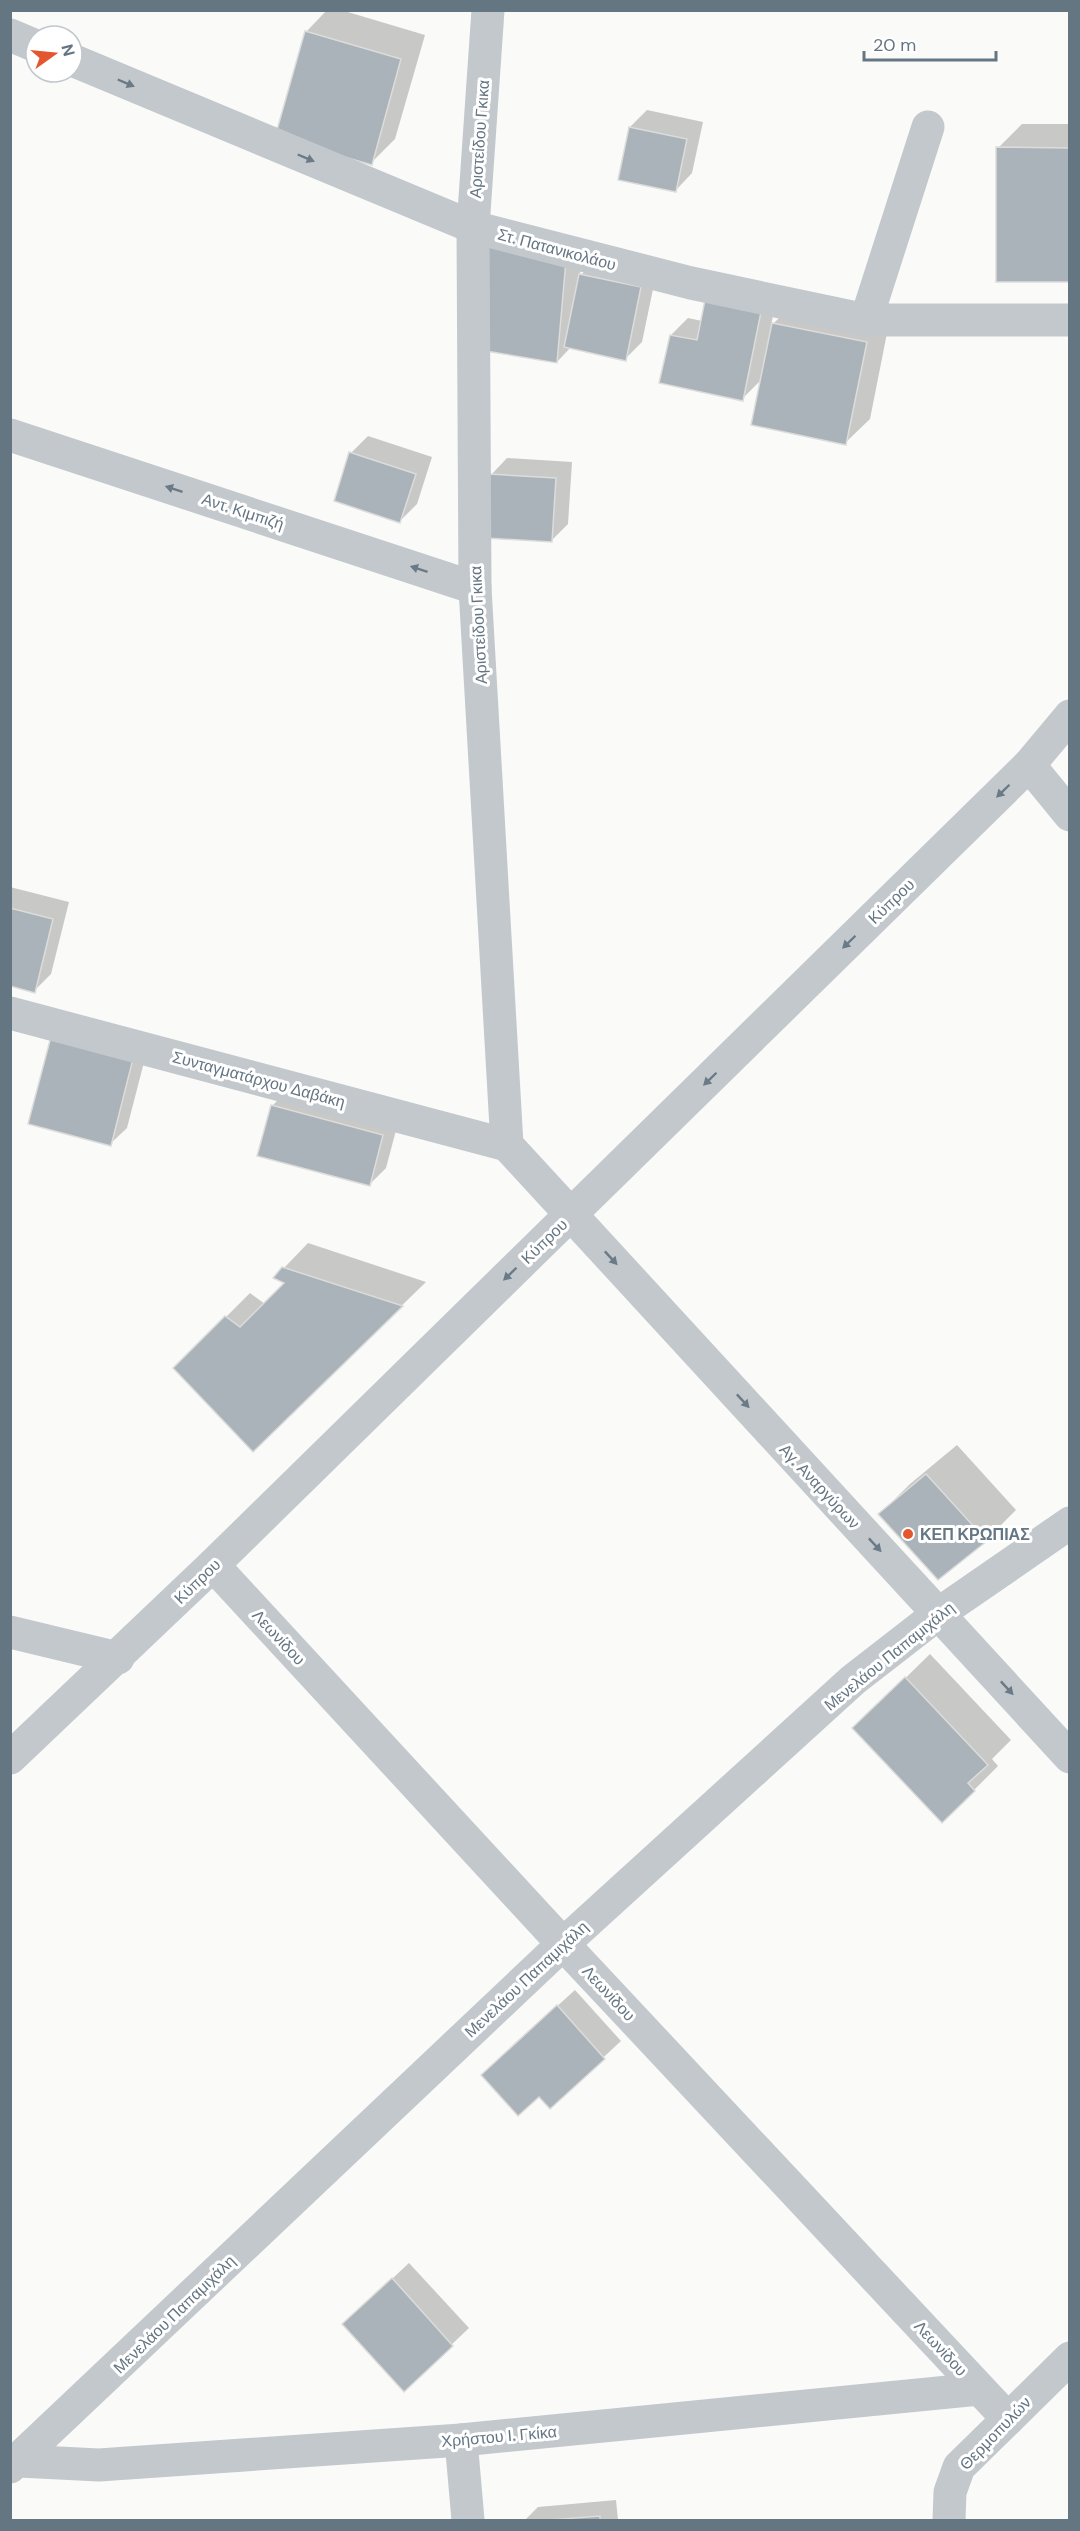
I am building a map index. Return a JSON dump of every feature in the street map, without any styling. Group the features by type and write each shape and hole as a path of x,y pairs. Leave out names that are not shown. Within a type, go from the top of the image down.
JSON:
{"street":[{"name":"Αριστείδου Γκικα","path":"488,10 473,227 475,588 507,1145"},
{"path":"10,35 24,41"},
{"name":"Στ. Πατανικολάου","path":"84,65 473,227 691,283 866,320 1070,320"},
{"path":"866,320 928,127"},
{"name":"Αντ. Κιμπιζή","path":"10,435 475,588"},
{"name":"Κύπρου","path":"10,1758 118,1658 1029,765 1070,716"},
{"path":"1029,765 1070,814"},
{"name":"Συνταγματάρχου Δαβάκη","path":"10,1013 507,1145"},
{"path":"507,1145 571,1215"},
{"name":"Αγ. Αναργύρων","path":"571,1215 1070,1757"},
{"name":"Μενελάου Παπαμιχάλη","path":"14,2464 563,1944 853,1680 938,1614 1070,1523"},
{"name":"Λεωνίδου","path":"213,1565 563,1944 1008,2419"},
{"path":"10,1632 118,1658"},
{"name":"Θερμοπυλών","path":"949,2520 950,2492 959,2467 1070,2358"},
{"name":"Χρήστου Ι. Γκίκα","path":"14,2464 99,2464 461,2440 979,2389"},
{"path":"461,2440 468,2520"}],"building":[{"path":"305,31 401,59 372,165 275,137"},
{"path":"629,127 687,139 676,192 618,180"},
{"path":"996,147 1070,148 1070,282 996,282"},
{"path":"482,244 566,260 557,363 480,350"},
{"path":"579,274 641,287 626,361 564,347"},
{"path":"705,300 761,312 743,401 659,383 670,335 697,340"},
{"path":"772,323 867,342 846,445 751,425"},
{"path":"349,452 416,474 400,523 334,501"},
{"path":"489,474 556,478 552,542 485,538"},
{"path":"10,908 53,919 35,993 10,986"},
{"path":"53,1029 135,1051 111,1146 28,1124"},
{"path":"271,1105 383,1135 370,1186 257,1156"},
{"path":"282,1267 403,1306 253,1452 173,1368 225,1316 240,1327 284,1283 273,1278"},
{"path":"926,1474 987,1541 938,1580 878,1514"},
{"path":"905,1677 988,1765 968,1783 975,1791 942,1823 852,1728"},
{"path":"557,2005 605,2059 550,2109 539,2097 518,2116 481,2075"},
{"path":"392,2278 453,2346 404,2392 342,2324"},
{"path":"600,2516 600,2520 550,2520"}],"place":[{"name":"ΚΕΠ ΚΡΩΠΙΑΣ","path":"908,1534"}]}
